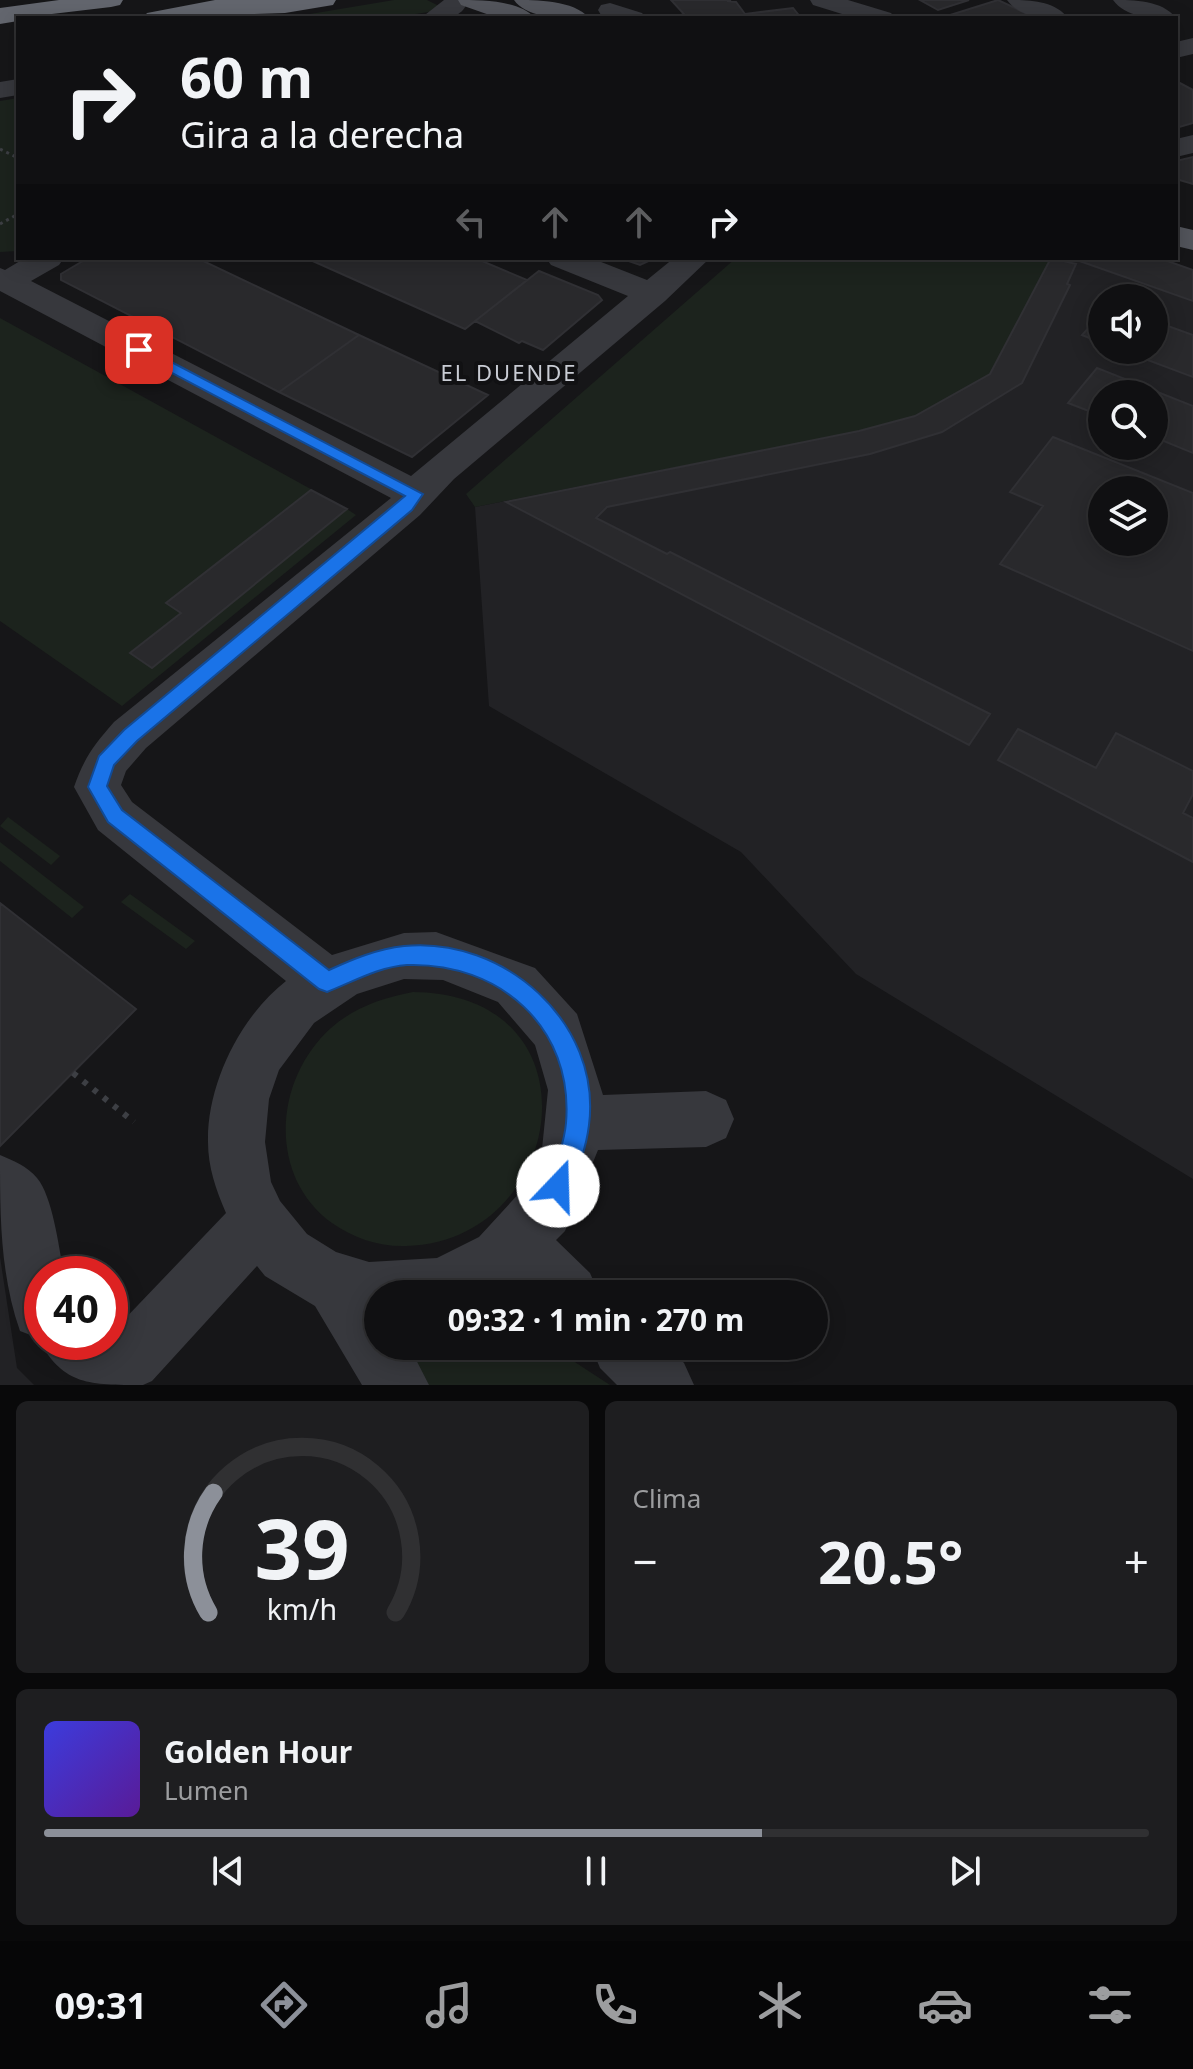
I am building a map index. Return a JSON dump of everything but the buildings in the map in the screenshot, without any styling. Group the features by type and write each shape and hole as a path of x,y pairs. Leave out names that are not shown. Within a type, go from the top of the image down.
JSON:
{"highway":[{"path":"0,16 111,0"},
{"path":"169,16 257,0"},
{"path":"223,8 285,6 324,0"}],"main road":[{"path":"470,0 516,16"},
{"path":"526,0 570,16"}],"street":[{"path":"438,16 454,7 456,0"},
{"path":"822,0 889,10"},
{"path":"1019,0 1051,16"},
{"path":"1125,0 1159,16"},
{"path":"4,280 44,260"},
{"path":"567,260 653,294"},
{"path":"327,982 115,816 97,787 106,762 130,735 406,506 415,494 692,260"},
{"path":"4,280 415,494"},
{"path":"404,956 443,956 481,966 515,984 543,1010 564,1043 576,1081 578,1123 568,1166 547,1207 517,1243 486,1269 444,1285 408,1292 371,1292 337,1285 302,1268 274,1244 258,1222 239,1179 235,1122 251,1066 283,1018 327,982 364,964 404,956"},
{"path":"578,1123 706,1119"},
{"path":"0,1184 18,1200 30,1256"},
{"path":"128,1359 258,1222"},
{"path":"517,1243 555,1280"},
{"path":"337,1285 397,1385"},
{"path":"636,1360 662,1385"}],"path":[{"path":"73,1073 134,1122"}],"shaded area":[{"path":"394,0 427,0 439,6 435,11 403,16 298,16"},
{"path":"16,98 16,251 0,252 0,101"},
{"path":"734,260 1050,260 990,374 915,416 859,431 475,507 466,494"},
{"path":"1050,260 1165,260 1193,270 1193,1179 856,974 741,852 489,706 475,507 859,431 915,416 990,374"},
{"path":"0,318 356,515 122,706 0,621"},
{"path":"8,817 60,856 51,865 0,826"},
{"path":"0,842 84,907 72,918 0,861"},
{"path":"130,894 195,941 186,949 121,902"},
{"path":"413,992 474,1003 515,1032 537,1072 542,1119 529,1165 502,1205 460,1234 396,1246 349,1233 332,1223 311,1203 296,1180 288,1154 286,1127 289,1100 298,1073 312,1049 331,1028 369,1004"},
{"path":"0,1257 17,1368 34,1385 0,1385"},
{"path":"408,1360 572,1360 610,1385 423,1385 405,1369"}],"district":[{"name":"EL DUENDE","path":"509,372"}],"route":[{"path":"139,350 415,494 406,506 130,735 106,762 97,787 115,816 327,982 364,964 404,956 443,956 481,966 515,984 543,1010 564,1043 576,1081 578,1123 568,1166 558,1186"}]}
